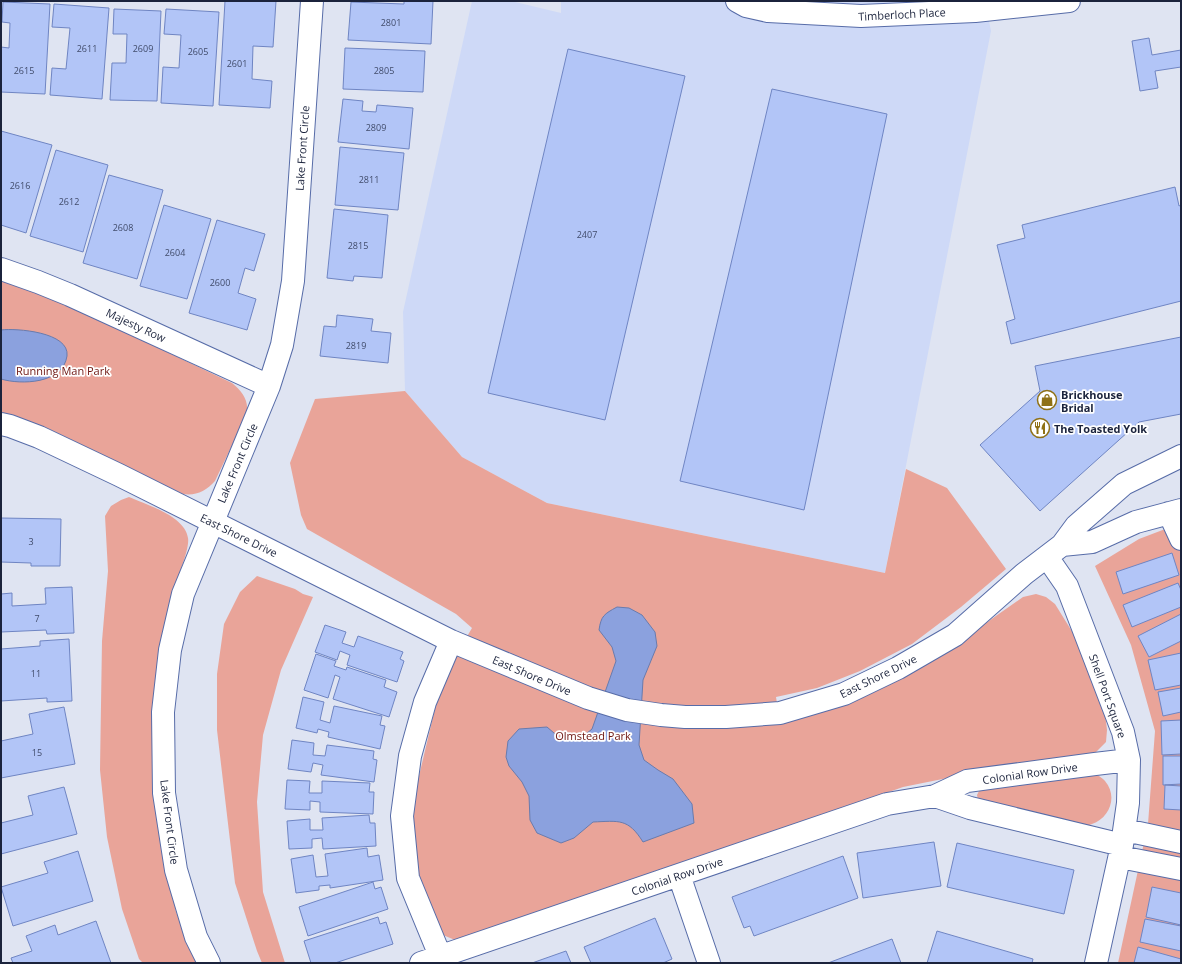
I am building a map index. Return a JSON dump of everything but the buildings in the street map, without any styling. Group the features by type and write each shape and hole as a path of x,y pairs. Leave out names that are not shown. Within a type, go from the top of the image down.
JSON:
{"street":[{"name":"Lake Front Circle","path":"209,963 196,937 176,870 164,793 163,712 170,650 183,594 269,386 282,345 293,280 312,1"},
{"name":"Timberloch Place","path":"737,1 746,6 768,11 861,16 932,7 1068,1"},
{"name":"Majesty Row","path":"1,269 70,295 269,386"},
{"name":"East Shore Drive","path":"1,424 39,437 451,641 588,698 627,710 686,717 726,717 780,713 844,694 898,668 955,635 1024,574 1054,551 1076,526 1124,484 1181,456"},
{"path":"1054,551 1092,542 1136,522 1175,511 1181,539"},
{"name":"Shell Port Square","path":"1054,551 1123,732 1129,760 1128,804 1122,844 1096,963"},
{"path":"434,961 408,878 402,816 410,756 425,702 451,641"},
{"name":"Colonial Row Drive","path":"434,961 888,804 935,796 967,781 1129,760"},
{"name":"Colonial Row Drive","path":"935,796 970,808 1122,844"},
{"path":"1122,844 1181,842"},
{"path":"1122,844 1181,869"},
{"path":"680,875 709,963"}],"shaded area":[{"path":"472,1 511,1 561,13 561,1 985,1 991,31 885,573 547,503 462,457 405,391 403,312"}],"green space":[{"name":"Running Man Park","path":"1,278 62,302 236,386 245,398 247,406 246,416 215,481 208,488 200,492 183,494 47,428 20,419 1,415"},
{"name":"Olmstead Park","path":"405,391 462,457 547,503 885,573 906,469 947,488 1006,569 961,607 912,644 860,671 817,688 776,697 780,722 838,707 888,685 934,658 1023,597 1036,594 1046,597 1055,604 1073,633 1104,705 1107,730 1106,742 1096,752 1075,758 1007,766 903,787 790,827 455,940 438,933 428,915 414,857 410,814 442,679 472,628 456,614 307,529 301,515 290,463 315,399"},
{"path":"129,497 173,517 185,530 188,538 187,549 173,591 165,856 176,912 197,963 143,963 139,959 122,909 107,837 100,770 102,641 108,571 105,516 111,506"},
{"path":"1181,523 1181,963 1118,963 1148,824 1155,731 1131,645 1095,566 1139,539"},
{"path":"257,576 313,597 281,670 263,735 257,802 263,892 285,963 262,963 235,883 217,730 217,674 224,624 240,592"},
{"path":"1095,773 1104,780 1109,787 1111,800 1110,806 1103,817 1089,825 1080,825 978,800 977,795 980,789"}],"water":[{"path":"1,330 18,330 41,333 60,342 66,348 67,356 64,365 58,372 50,377 40,380 19,382 1,379"},
{"path":"617,607 629,608 642,615 655,632 657,646 643,680 639,745 644,760 673,779 692,804 694,823 643,842 633,829 622,823 610,821 593,822 574,838 561,843 537,833 530,820 529,796 522,782 509,766 506,757 508,741 519,729 547,727 561,739 580,739 592,729 616,661 612,647 599,630 600,625 602,618"}],"place":[{"name":"Brickhouse Bridal","path":"1047,400"},
{"name":"The Toasted Yolk","path":"1040,428"}]}
